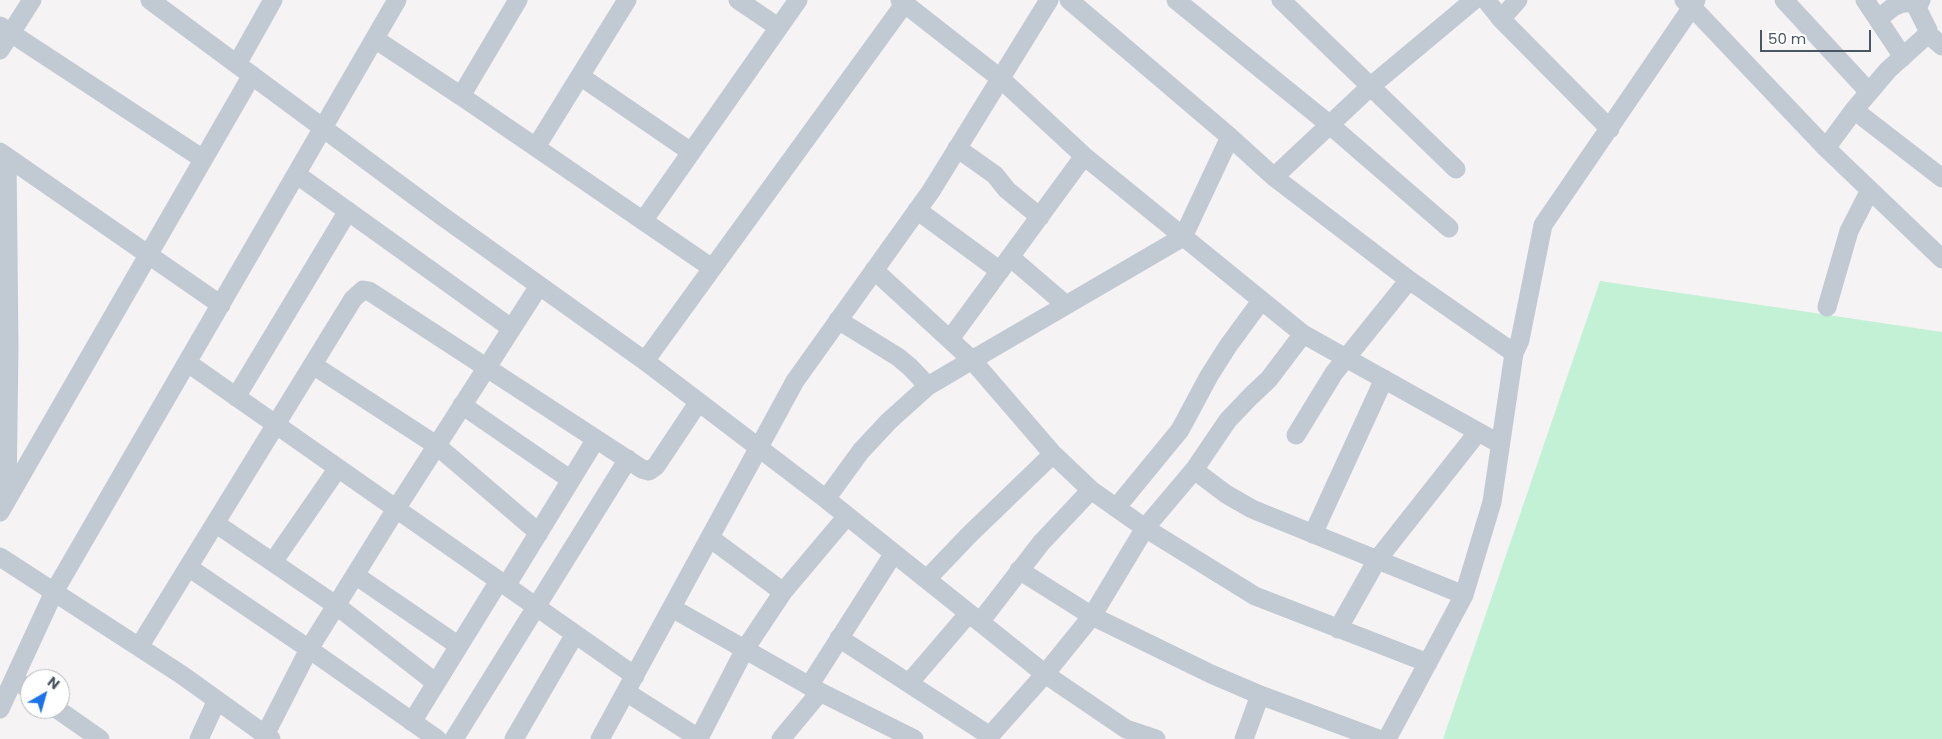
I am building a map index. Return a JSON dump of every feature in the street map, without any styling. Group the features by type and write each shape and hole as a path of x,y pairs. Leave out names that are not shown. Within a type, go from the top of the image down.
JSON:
{"street":[{"path":"0,50 6,29 32,0"},
{"path":"150,0 538,286 645,361 826,499 1045,674 1126,728 1156,739"},
{"path":"236,64 273,0"},
{"path":"0,709 54,592 397,0"},
{"path":"461,96 518,0"},
{"path":"536,147 627,0"},
{"path":"738,0 778,27"},
{"path":"643,221 798,0"},
{"path":"600,739 795,381 917,210 1050,0"},
{"path":"1069,0 1230,137 1274,177 1409,280 1514,353"},
{"path":"1176,0 1330,125 1449,228"},
{"path":"1281,0 1456,169"},
{"path":"1274,177 1371,86 1474,0"},
{"path":"1486,0 1501,19 1610,129"},
{"path":"1501,19 1518,0"},
{"path":"1784,0 1870,92"},
{"path":"1865,0 1903,57"},
{"path":"645,361 902,2 1001,79 1084,156 1303,334 1500,444"},
{"path":"1387,739 1464,595 1492,502 1514,353 1520,340 1543,225 1610,129 1691,2 1826,148 1942,259"},
{"path":"1826,148 1854,110 1888,70 1903,57 1935,40 1917,8 1910,2 1892,8 1878,19"},
{"path":"6,29 203,159"},
{"path":"375,39 712,268"},
{"path":"4,505 252,75"},
{"path":"580,76 691,152"},
{"path":"1854,110 1942,178"},
{"path":"826,499 861,451 928,386 1183,236 1230,137"},
{"path":"957,148 995,175 1007,190 1040,217"},
{"path":"4,155 221,305"},
{"path":"4,155 9,347 4,505"},
{"path":"950,339 1084,156"},
{"path":"296,174 512,328"},
{"path":"1827,307 1848,232 1870,190"},
{"path":"917,210 1005,264 1066,305"},
{"path":"236,397 348,211"},
{"path":"874,270 972,360 1053,454 1090,490 1145,528 1255,596 1428,664"},
{"path":"1296,436 1325,386 1409,280"},
{"path":"0,557 139,647 268,737 309,648 538,286"},
{"path":"139,647 353,299 363,290 369,291 642,469 653,470 698,403"},
{"path":"1116,508 1180,430 1213,369 1261,301"},
{"path":"838,320 898,357 928,386"},
{"path":"839,638 989,738 1045,674 1092,616 1145,528 1194,470 1228,420 1269,379 1303,334"},
{"path":"188,363 575,634 630,684 700,739 745,649 783,592 847,516"},
{"path":"312,365 436,445 538,533"},
{"path":"1313,534 1384,379"},
{"path":"462,405 571,480"},
{"path":"1338,628 1377,560 1478,432"},
{"path":"412,722 459,646 538,533 596,438"},
{"path":"927,579 968,535 1053,454"},
{"path":"454,739 628,459"},
{"path":"273,562 338,468"},
{"path":"1194,470 1226,494 1252,509 1464,595"},
{"path":"908,683 975,618 1060,521 1090,490"},
{"path":"215,523 337,606 436,683"},
{"path":"710,538 783,592"},
{"path":"781,739 815,689 839,638 894,553"},
{"path":"188,567 309,648 437,739"},
{"path":"1019,570 1092,616 1195,666 1260,695 1378,739"},
{"path":"355,575 459,646"},
{"path":"672,608 815,689 914,739"},
{"path":"514,739 575,634"},
{"path":"14,679 20,683"},
{"path":"1244,739 1260,695"},
{"path":"198,739 217,700"},
{"path":"70,718 99,739"}],"green space":[{"path":"1600,281 1942,332 1942,739 1443,739"}]}
